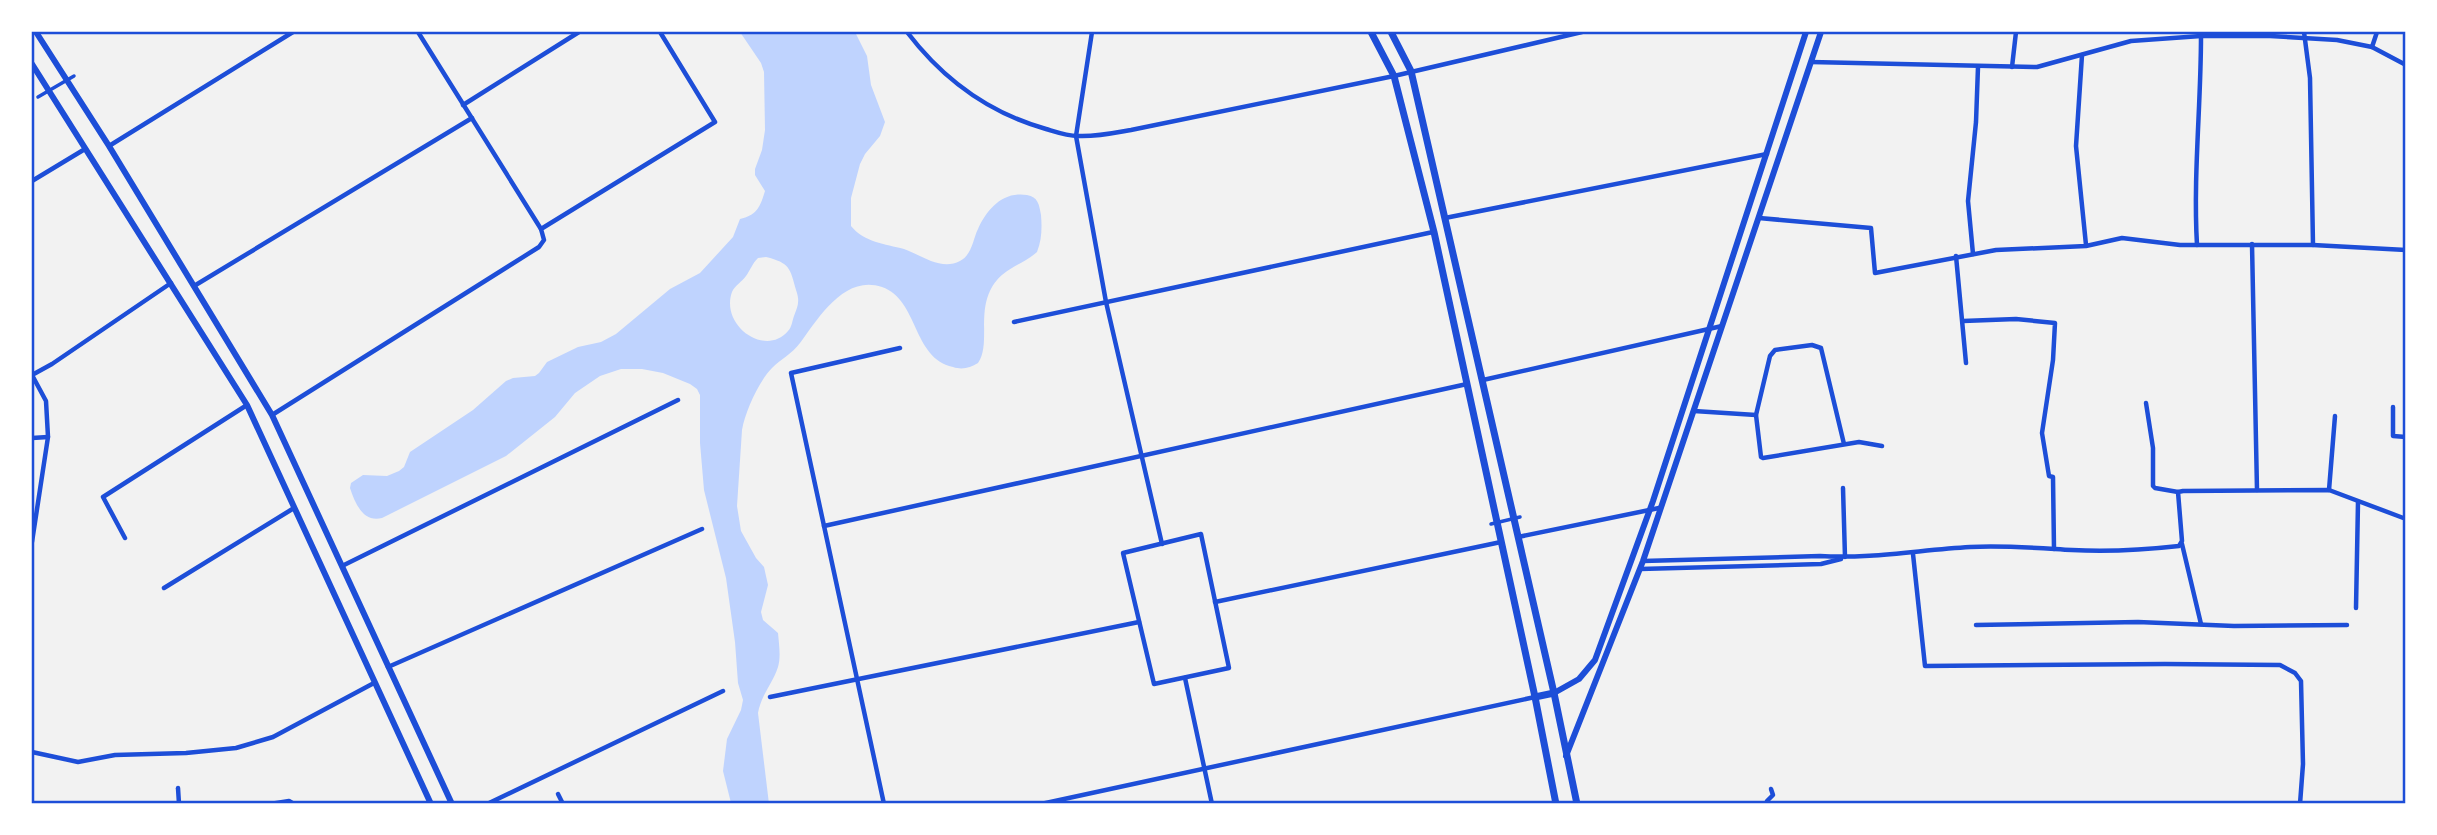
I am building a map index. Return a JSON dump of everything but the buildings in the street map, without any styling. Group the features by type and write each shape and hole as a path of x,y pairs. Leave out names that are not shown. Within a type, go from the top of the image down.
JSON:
{"highway":[{"path":"1371,32 1394,76 1434,232 1468,384 1494,523 1501,542 1556,803"},
{"path":"1391,32 1411,71 1482,380 1517,517 1518,537 1577,803"},
{"path":"1535,697 1554,693"}],"main road":[{"path":"36,32 272,415 452,803"},
{"path":"1554,693 1579,679 1595,660 1649,510 1806,32"},
{"path":"1566,756 1643,561 1821,32"},
{"path":"32,64 247,405 431,803"}],"street":[{"path":"108,146 293,32"},
{"path":"272,415 539,247 544,240 541,229 418,32"},
{"path":"463,105 579,32"},
{"path":"541,229 715,122 660,32"},
{"path":"907,32 927,58 966,90 1016,118 1076,136 1131,130 1394,76 1581,32"},
{"path":"1092,32 1076,136 1107,302 1162,544"},
{"path":"2012,67 2016,32"},
{"path":"2372,47 2377,32"},
{"path":"1811,62 2042,67 2132,41 2183,35 2304,35 2372,47 2406,65"},
{"path":"2304,35 2310,78 2314,245"},
{"path":"2197,246 2195,214 2201,100 2201,36"},
{"path":"2082,55 2076,146 2086,246"},
{"path":"1973,254 1968,201 1976,122 1978,66"},
{"path":"38,97 74,76"},
{"path":"193,286 472,118"},
{"path":"32,181 85,149"},
{"path":"1445,218 1767,154"},
{"path":"1759,218 1871,228 1875,274 1996,250 2086,246 2122,238 2197,246 2314,245 2406,250"},
{"path":"1014,322 1434,232"},
{"path":"2252,244 2257,490"},
{"path":"1956,256 1966,363"},
{"path":"32,542 48,437 46,401 32,375 171,283"},
{"path":"1963,321 2016,319 2056,323 2042,433 2049,476 2053,477 2054,549"},
{"path":"1482,380 1722,326"},
{"path":"1844,444 1821,348 1817,346 1775,350 1756,415 1759,454 1763,458 1859,442 1882,446"},
{"path":"884,803 791,373 900,348"},
{"path":"824,526 1468,384"},
{"path":"341,566 677,400"},
{"path":"2146,403 2153,448 2155,488 2178,492 2329,490 2406,519"},
{"path":"125,538 103,497 247,405"},
{"path":"2393,407 2393,436 2406,437"},
{"path":"1694,411 1756,415"},
{"path":"2329,490 2335,416"},
{"path":"32,438 48,437"},
{"path":"1843,488 1845,558"},
{"path":"2178,492 2182,544 2201,624"},
{"path":"2356,608 2358,502"},
{"path":"164,588 294,508"},
{"path":"1518,537 1659,508"},
{"path":"1494,523 1517,517"},
{"path":"388,667 702,529"},
{"path":"1201,534 1229,668 1154,684 1123,553 1162,544 1201,534"},
{"path":"1215,602 1501,542"},
{"path":"1643,561 1819,556 1845,558 1969,547 2116,551 2182,544"},
{"path":"1913,554 1925,666 2280,665 2295,673 2301,681 2302,694 2303,764 2300,803"},
{"path":"1640,569 1821,564 1845,558"},
{"path":"770,697 1139,622"},
{"path":"1976,625 2082,622 2347,625"},
{"path":"1185,678 1212,803"},
{"path":"32,752 78,762 115,755 186,753 236,748 273,737 374,683"},
{"path":"487,803 723,691"},
{"path":"1041,803 1535,697"},
{"path":"178,788 179,803"},
{"path":"1768,803 1767,800 1773,795 1771,789"},
{"path":"558,794 563,803"},
{"path":"270,803 294,803"}],"water":[{"path":"740,32 855,32 867,56 871,85 885,122 880,136 860,164 851,198 851,226 862,236 931,261 953,264 967,255 986,215 1003,199 1018,194 1034,197 1039,204 1042,224 1037,252 1001,276 990,290 986,302 984,345 978,363 960,368 940,362 930,353 903,304 894,294 882,287 868,285 856,287 834,301 797,347 767,374 753,397 742,430 737,506 741,531 764,567 768,585 761,612 763,620 778,633 778,667 758,713 769,804 731,803 723,771 727,739 743,700 738,683 726,578 704,490 700,395 697,389 663,373 621,369 600,376 575,393 555,417 506,456 382,518 375,519 365,515 357,505 350,488 351,483 363,475 387,476 399,471 404,467 410,452 473,410 506,381 535,376 547,362 578,347 601,342 616,334 670,289 700,273 733,237 740,219 757,210 765,191 755,175 765,130 764,72","holes":["758,258 774,259 790,271 798,303 789,329 778,338 768,341 757,339 738,326 732,316 730,304 733,290 754,262"]}]}
